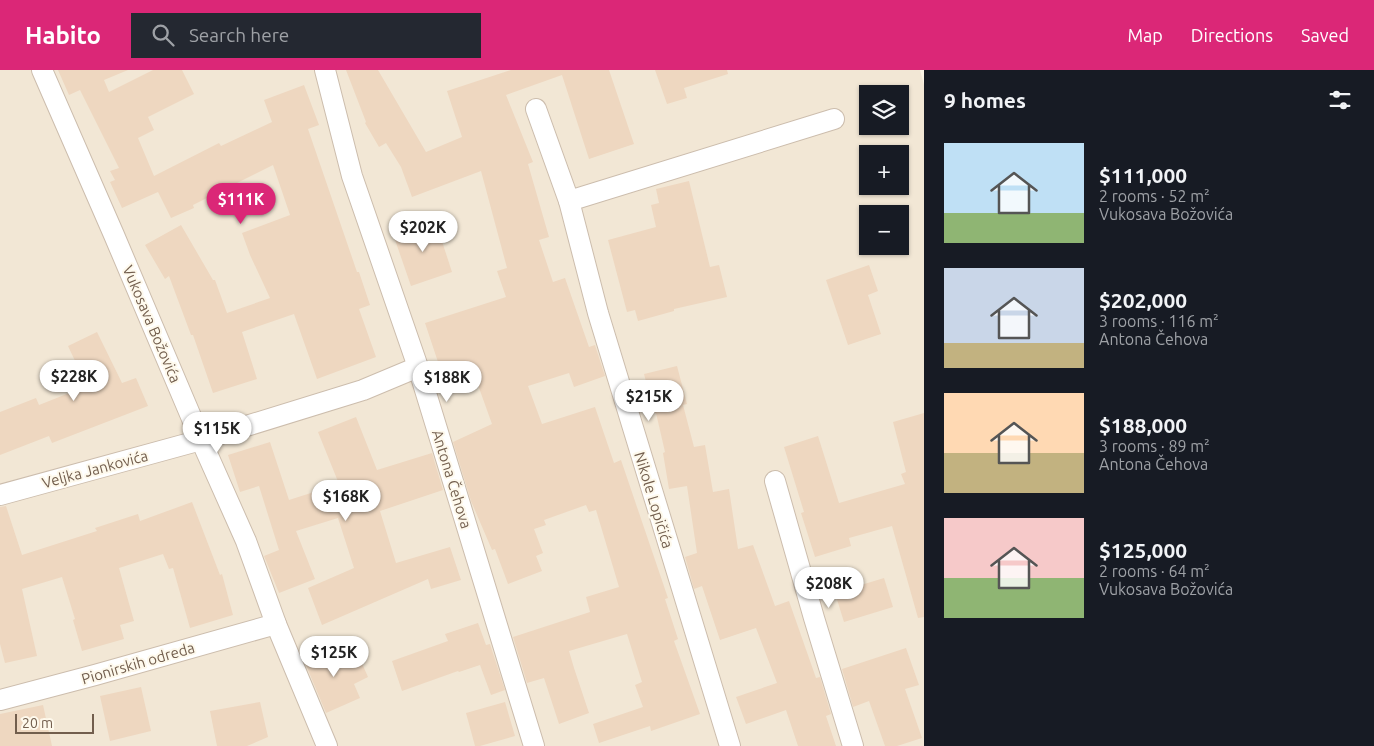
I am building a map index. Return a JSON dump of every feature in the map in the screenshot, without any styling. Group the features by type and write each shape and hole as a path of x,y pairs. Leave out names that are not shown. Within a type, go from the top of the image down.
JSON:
{"street":[{"name":"Vukosava Božovića","path":"42,70 246,542 276,624 327,746"},
{"name":"Antona Čehova","path":"325,70 352,176 418,367 534,746"},
{"name":"Nikole Lopičića","path":"536,110 568,201 598,313 730,746"},
{"path":"568,201 834,119"},
{"name":"Veljka Jankovića","path":"0,495 201,440 363,390 418,367"},
{"path":"775,481 814,618 854,746"},
{"name":"Pionirskih odreda","path":"0,700 276,624"}],"shaded area":[{"path":"0,70 920,70 924,85 924,746 0,746"}],"building":[{"path":"58,70 128,70 104,80 109,92 153,70 182,70 194,94 148,117 154,130 138,138 154,176 219,143 221,146 272,122 264,100 304,85 319,125 308,129 370,305 359,309 376,357 317,379 294,314 242,332 257,379 213,393 193,335 191,335 169,276 165,279 145,245 181,225 213,280 215,280 227,313 270,298 242,233 290,215 273,165 193,205 194,208 171,218 158,192 122,208 110,182 115,180 110,171 119,168 80,90 69,95"},
{"path":"346,70 378,70 426,152 462,137 447,91 511,70 609,70 634,144 589,159 562,75 506,95 533,162 528,164 549,237 539,240 553,282 565,278 589,347 595,345 605,376 574,387 569,373 528,386 542,424 595,407 614,463 621,460 668,598 665,599 678,639 674,641 700,714 651,731 650,726 599,743 593,724 643,707 635,685 642,682 627,634 569,651 589,713 559,724 544,678 527,683 513,637 590,612 586,597 619,587 596,510 589,512 586,505 544,520 546,525 534,529 543,553 536,556 542,571 508,584 495,549 492,550 471,501 453,442 492,424 474,374 445,383 425,323 506,297 497,271 507,268 481,171 412,197 401,167 386,143 379,147 365,123"},
{"path":"655,70 727,70 728,74 684,88 687,98 667,104"},
{"path":"689,181 710,267 719,265 727,297 674,309 674,311 638,321 635,310 627,312 608,240 656,227 651,205 659,203 656,189"},
{"path":"435,220 452,272 411,286 393,234"},
{"path":"869,265 878,291 868,295 881,334 848,345 826,280"},
{"path":"97,332 122,383 136,378 148,406 52,443 49,436 0,455 0,412 36,398 39,405 87,386 68,346"},
{"path":"677,366 687,404 683,405 694,447 705,445 713,492 729,489 738,549 753,545 775,606 789,601 816,678 820,677 831,714 826,716 836,746 798,746 786,710 746,724 736,697 777,683 756,628 720,640 702,586 694,589 685,557 697,553 687,486 669,489 663,453 665,452 644,374"},
{"path":"924,413 924,617 918,618 892,526 849,538 851,546 815,557 801,513 804,512 784,447 818,436 839,503 905,484 901,474 906,472 893,422"},
{"path":"356,417 377,470 432,453 443,490 380,511 396,563 450,547 461,580 431,589 428,579 322,625 308,588 354,568 338,518 296,531 315,579 279,593 264,556 279,550 259,486 240,492 228,455 270,442 289,500 339,484 318,432"},
{"path":"192,502 220,575 222,574 233,615 190,628 173,568 169,569 163,554 119,568 134,621 120,625 124,639 82,651 73,620 75,619 62,577 22,589 37,656 5,663 0,644 0,507 6,506 22,555 97,531 95,528 138,514 140,521"},
{"path":"884,578 893,607 844,622 835,593"},
{"path":"478,623 486,645 490,644 505,690 491,695 480,665 402,691 392,661 448,641 445,634"},
{"path":"334,644 344,666 360,659 368,677 354,684 360,698 326,713 303,658"},
{"path":"906,648 919,685 905,689 922,738 897,746 885,746 869,701 853,707 842,669"},
{"path":"141,687 151,731 110,741 100,696"},
{"path":"260,702 268,737 247,746 217,746 210,711"},
{"path":"505,702 515,736 475,746 466,713"},
{"path":"43,705 52,746 0,746 0,714"}]}
